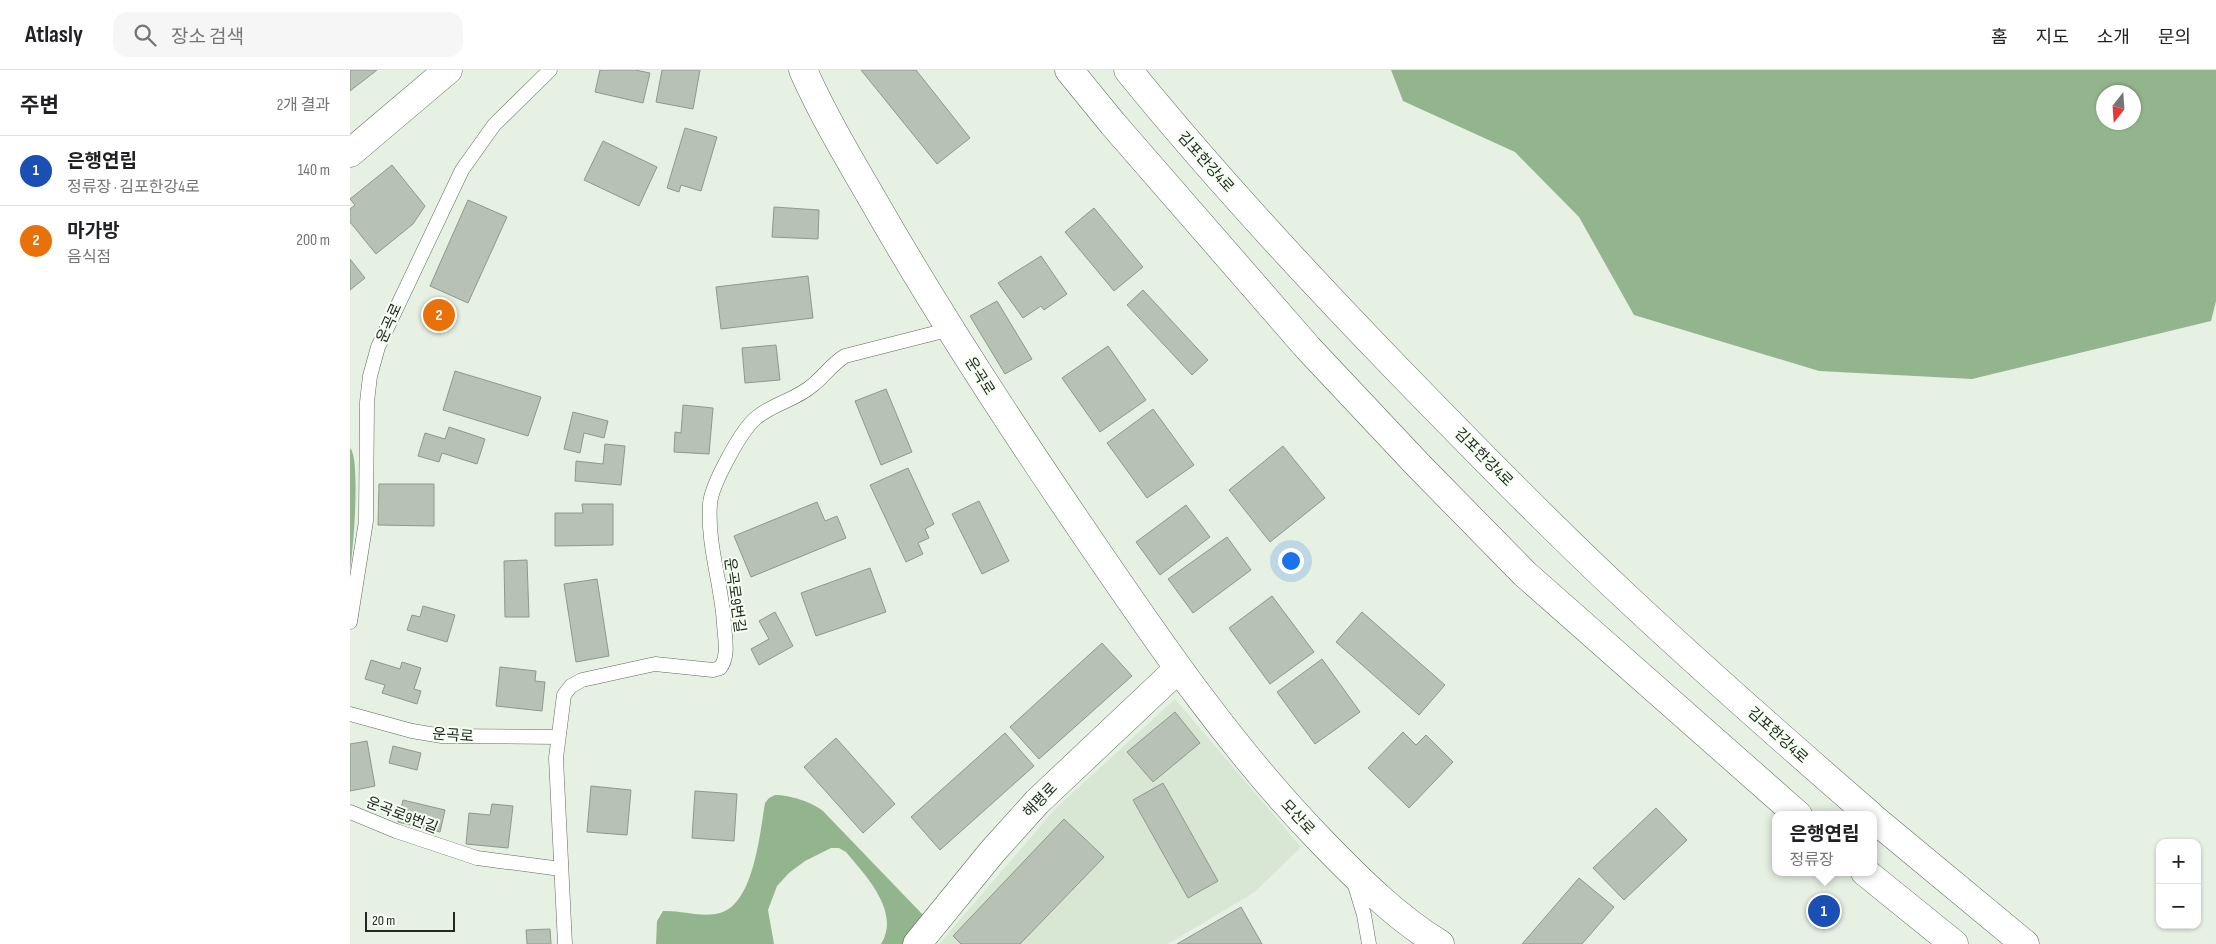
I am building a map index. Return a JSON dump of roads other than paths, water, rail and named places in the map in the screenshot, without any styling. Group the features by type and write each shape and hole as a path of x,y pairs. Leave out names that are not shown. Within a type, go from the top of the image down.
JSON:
{"street":[{"path":"350,152 448,70"},
{"name":"운곡로","path":"803,70 820,107 906,259 1013,428 1178,669"},
{"path":"1070,70 1113,124 1301,340 1419,466 1525,574 1793,811"},
{"name":"김포한강4로","path":"1128,70 1173,125 1322,291 1486,461 1624,596 1865,811"},
{"name":"모산로","path":"1178,669 1237,746 1289,808 1350,872 1401,916 1440,944"},
{"name":"해평로","path":"917,944 992,852 1036,802 1178,669"},
{"path":"1877,821 2025,944"},
{"path":"1871,876 1954,944"}],"lane":[{"name":"운곡로","path":"350,622 366,521 367,402 370,376 378,347 462,170 494,125 550,70"},
{"name":"운곡로9번길","path":"565,944 556,758 564,695 571,686 582,680 655,664 713,670 720,668 726,658 724,615 712,548 710,504 713,489 744,432 755,419 770,409 797,397 815,384 834,363 845,356 951,330"},
{"name":"운곡로","path":"350,714 380,724 442,736 558,737"},
{"name":"운곡로9번길","path":"350,812 396,832 477,858 561,869"},
{"path":"1350,872 1364,915 1369,944"}],"place":[{"name":"마가방","path":"439,315"},
{"name":"은행연립","path":"1824,911"}]}
